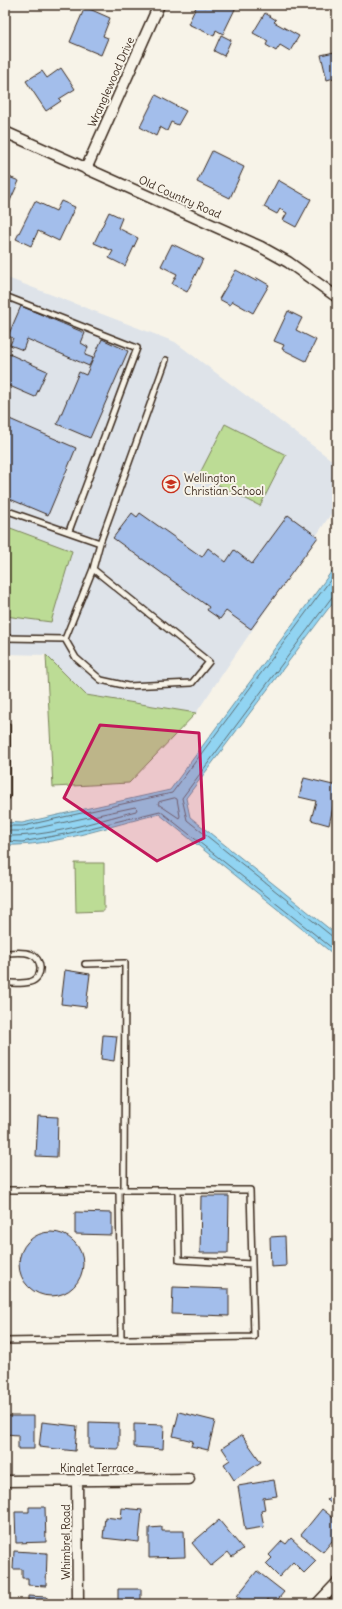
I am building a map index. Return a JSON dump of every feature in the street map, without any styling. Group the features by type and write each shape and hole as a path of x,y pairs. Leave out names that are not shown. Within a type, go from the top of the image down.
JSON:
{"street":[{"name":"Wranglewood Drive","path":"86,168 159,5"},
{"name":"Old Country Road","path":"5,132 261,247 288,262 337,297"},
{"name":"Kinglet Terrace","path":"5,1481 189,1479"},
{"name":"Whimbrel Road","path":"77,1480 78,1604"},
{"path":"317,1604 337,1583"}],"lane":[{"path":"5,296 138,348 69,531"},
{"path":"65,639 93,569 100,543 166,360"},
{"path":"5,510 100,543"},
{"path":"65,639 76,658 101,680 128,686 192,683 209,662 93,569"},
{"path":"5,638 65,639"},
{"path":"5,796 7,796 7,726"},
{"path":"5,953 29,953 37,958 40,968 40,973 34,980 29,982 5,983"},
{"path":"85,964 125,963 121,1190 121,1339"},
{"path":"5,1190 250,1190 254,1337 5,1341"},
{"path":"178,1190 179,1260 252,1264"}],"highlighted area":[{"path":"100,725 199,733 204,838 157,861 64,798"}],"shaded area":[{"name":"Wellington Christian School","path":"5,277 175,342 337,464 337,505 196,713 86,695 46,655 5,654"}],"green space":[{"path":"225,424 286,455 260,506 199,475"},
{"path":"5,526 72,551 51,622 5,616"},
{"path":"46,655 86,695 196,713 129,783 53,787"},
{"path":"75,863 104,863 104,911 76,912"}],"water":[{"path":"337,564 337,597 186,798 190,817 337,935 337,957 159,814 62,839 23,845 5,845 5,822 22,823 170,790"}],"building":[{"path":"197,5 205,7 206,5 237,5 223,34 216,30 214,36 188,24"},
{"path":"85,7 110,18 103,36 108,38 101,55 70,42"},
{"path":"265,13 276,20 274,22 299,36 290,51 280,45 276,51 266,45 268,41 253,33"},
{"path":"221,35 231,40 224,56 214,51"},
{"path":"334,52 335,56 337,55 337,77 327,80 321,55"},
{"path":"61,68 75,89 59,99 61,101 46,111 26,81 42,71 47,78"},
{"path":"156,95 186,111 178,125 171,122 167,131 160,127 156,136 140,127"},
{"path":"212,151 244,167 230,198 197,182"},
{"path":"9,177 19,181 5,212 5,181 7,182"},
{"path":"278,180 311,199 296,227 283,220 287,213 280,209 277,214 264,207"},
{"path":"35,201 56,211 61,201 75,207 59,241 38,231 31,246 16,239"},
{"path":"109,212 122,218 118,228 138,238 125,266 109,258 113,251 94,243"},
{"path":"172,244 203,259 187,292 172,284 177,274 161,266"},
{"path":"236,270 256,281 257,278 269,285 253,313 232,301 230,305 219,299"},
{"path":"21,306 85,333 81,343 88,347 85,355 93,358 89,366 27,339 23,350 10,345 13,338 8,336"},
{"path":"288,311 302,318 296,330 316,340 306,361 282,349 284,345 274,341"},
{"path":"102,339 128,351 90,438 57,424 79,372 86,375"},
{"path":"7,353 47,371 35,397 5,384 5,356"},
{"path":"5,417 76,448 48,515 5,497"},
{"path":"132,513 137,517 140,513 202,557 208,548 226,562 234,550 252,564 288,515 318,537 251,629 226,611 220,619 207,610 209,607 113,538"},
{"path":"304,778 337,786 337,801 336,804 334,803 329,825 311,820 316,801 299,797"},
{"path":"337,873 337,884 332,880"},
{"path":"65,970 90,974 86,1007 61,1004"},
{"path":"103,1035 117,1036 114,1061 101,1059"},
{"path":"38,1116 58,1117 57,1157 36,1156"},
{"path":"201,1196 229,1196 228,1253 200,1253"},
{"path":"75,1212 112,1213 112,1235 75,1234"},
{"path":"51,1232 69,1238 77,1246 83,1264 77,1282 69,1290 51,1296 33,1290 25,1282 19,1264 25,1246 33,1238"},
{"path":"285,1236 286,1266 271,1267 270,1237"},
{"path":"173,1287 229,1289 229,1316 172,1314"},
{"path":"179,1412 215,1421 208,1450 191,1446 193,1441 173,1436"},
{"path":"5,1416 34,1416 34,1449 18,1449 18,1435 5,1434"},
{"path":"42,1422 77,1426 75,1451 39,1447"},
{"path":"89,1422 119,1423 119,1449 89,1448"},
{"path":"134,1424 164,1425 163,1449 134,1447"},
{"path":"242,1435 261,1462 234,1480 224,1464 230,1460 222,1448"},
{"path":"274,1480 277,1496 263,1498 265,1510 261,1511 264,1527 245,1530 238,1486"},
{"path":"337,1487 337,1508 327,1500"},
{"path":"29,1507 45,1507 46,1542 16,1543 15,1512 29,1512"},
{"path":"122,1508 142,1510 139,1542 103,1538 105,1517 121,1519"},
{"path":"322,1509 337,1521 337,1535 323,1552 301,1535"},
{"path":"219,1520 243,1549 232,1557 228,1552 211,1566 192,1543"},
{"path":"162,1527 162,1531 184,1531 185,1557 149,1558 149,1528"},
{"path":"291,1538 316,1561 304,1573 293,1562 279,1577 266,1564 272,1558 269,1555 282,1541 286,1544"},
{"path":"14,1551 47,1553 46,1586 28,1585 28,1578 22,1578 22,1569 13,1569"},
{"path":"257,1571 284,1592 274,1604 268,1599 264,1604 247,1604 237,1596"},
{"path":"118,1589 141,1589 141,1604 118,1604"},
{"path":"28,1596 47,1597 46,1604 23,1604 28,1603"}],"place":[{"name":"Wellington Christian School","path":"171,484"}]}
